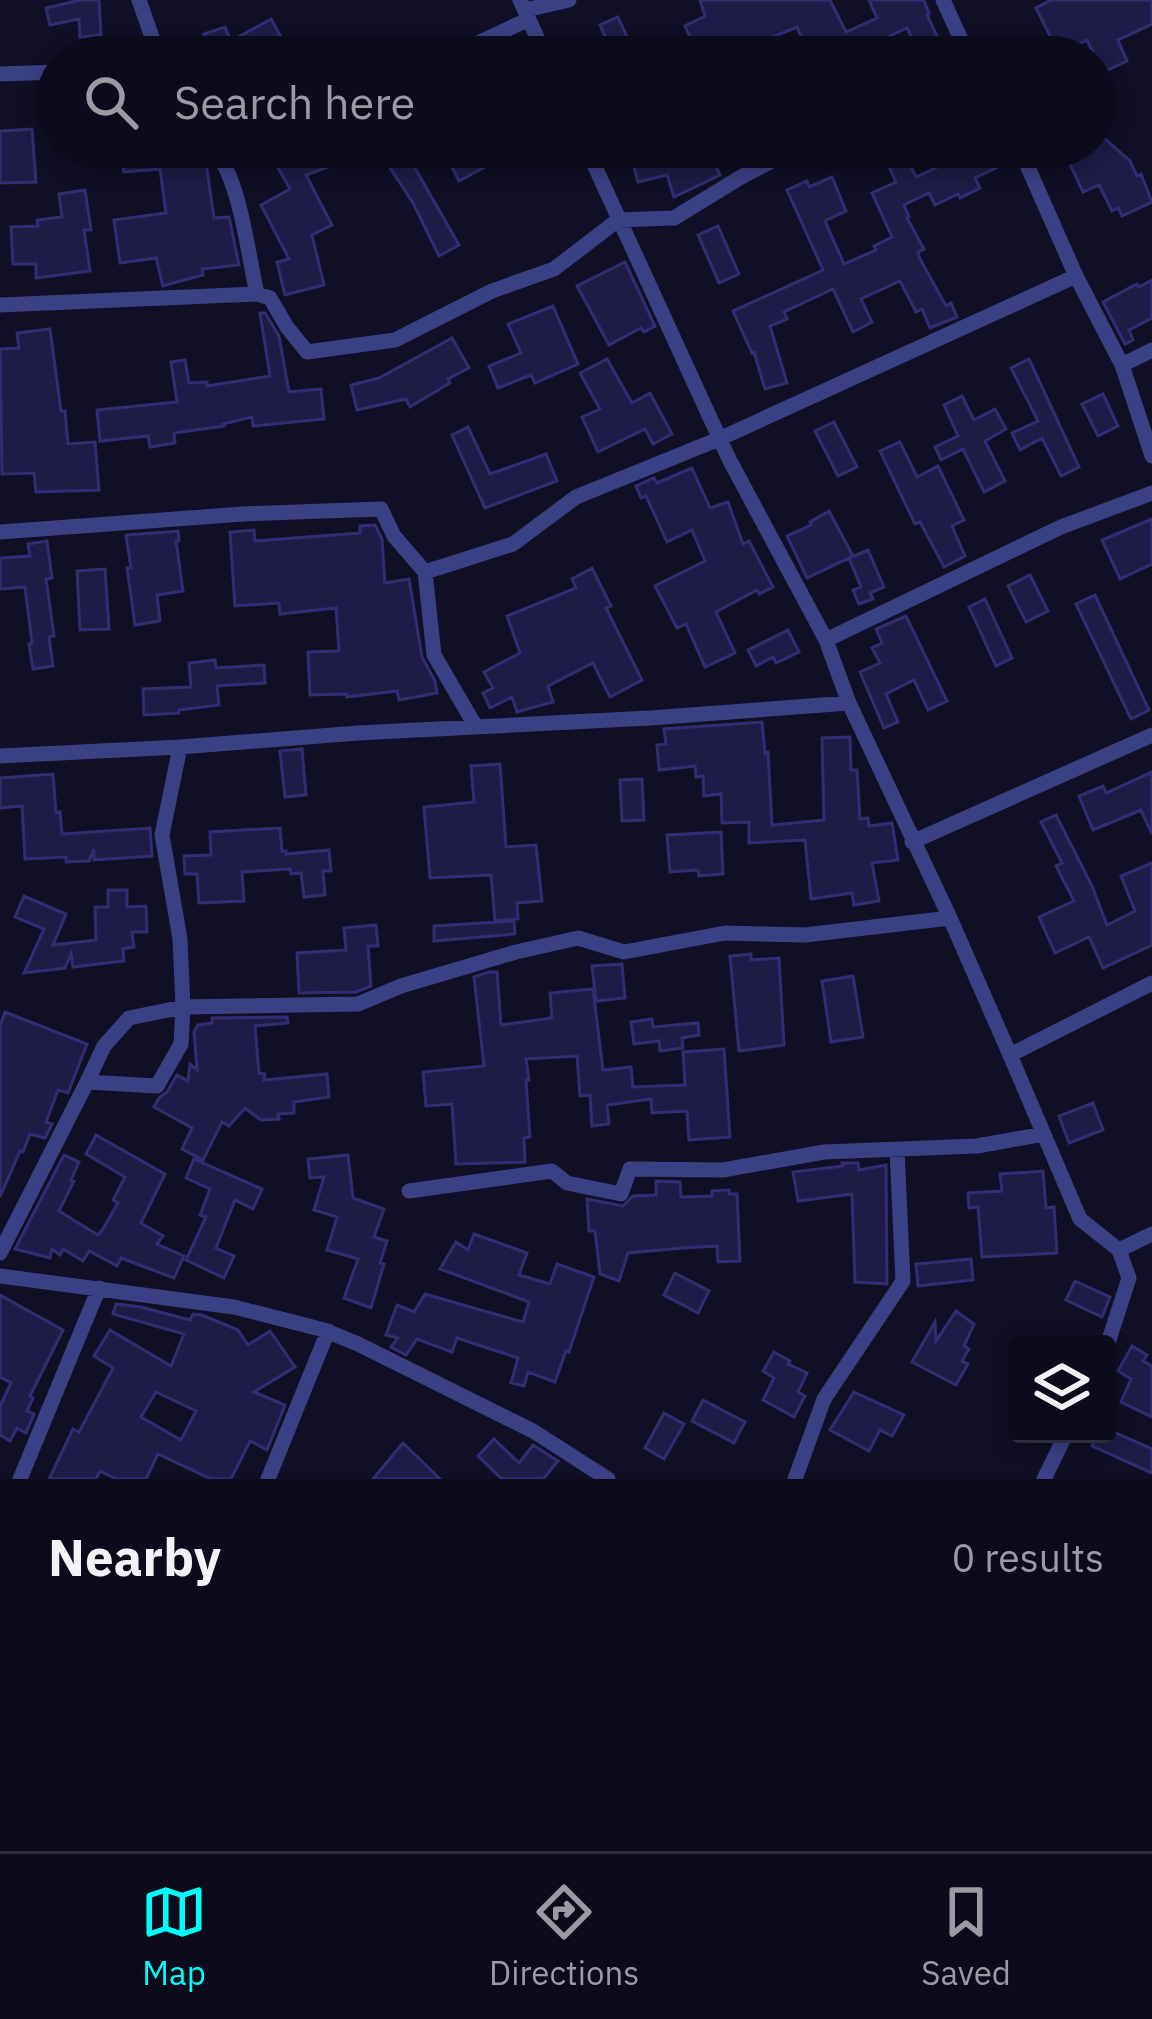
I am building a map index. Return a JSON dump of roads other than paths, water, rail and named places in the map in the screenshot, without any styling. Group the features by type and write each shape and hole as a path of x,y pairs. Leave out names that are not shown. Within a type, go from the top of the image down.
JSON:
{"street":[{"path":"139,0 152,36"},
{"path":"482,36 524,10 569,0"},
{"path":"943,0 960,36"},
{"path":"0,74 36,73"},
{"path":"227,168 256,294"},
{"path":"595,168 719,439 826,640 849,703 950,918 1079,1220 1119,1250 1129,1278 1111,1335"},
{"path":"0,305 256,294 270,298 307,352 395,340 491,291 554,269 618,220 674,218 759,168"},
{"path":"1028,168 1122,365 1152,457"},
{"path":"425,572 513,544 576,496 719,439 1076,276"},
{"path":"1122,365 1152,350"},
{"path":"826,640 1061,527 1152,493"},
{"path":"0,532 381,508 394,536 425,572 434,656 476,727"},
{"path":"0,756 849,703"},
{"path":"912,842 1152,735"},
{"path":"87,1082 157,1086 181,1044 180,939 162,835 180,747"},
{"path":"0,1252 104,1046 129,1018 183,1007 358,1004 401,986 578,938 624,952 725,933 805,935 950,918"},
{"path":"1010,1055 1152,983"},
{"path":"409,1191 552,1171 567,1184 621,1194 629,1169 723,1170 824,1152 977,1146 1044,1134"},
{"path":"795,1479 824,1399 903,1281 897,1150"},
{"path":"1119,1250 1152,1234"},
{"path":"0,1276 233,1307 328,1331 533,1431 608,1479"},
{"path":"20,1479 99,1288"},
{"path":"268,1479 328,1331"},
{"path":"1044,1479 1062,1443"}]}
